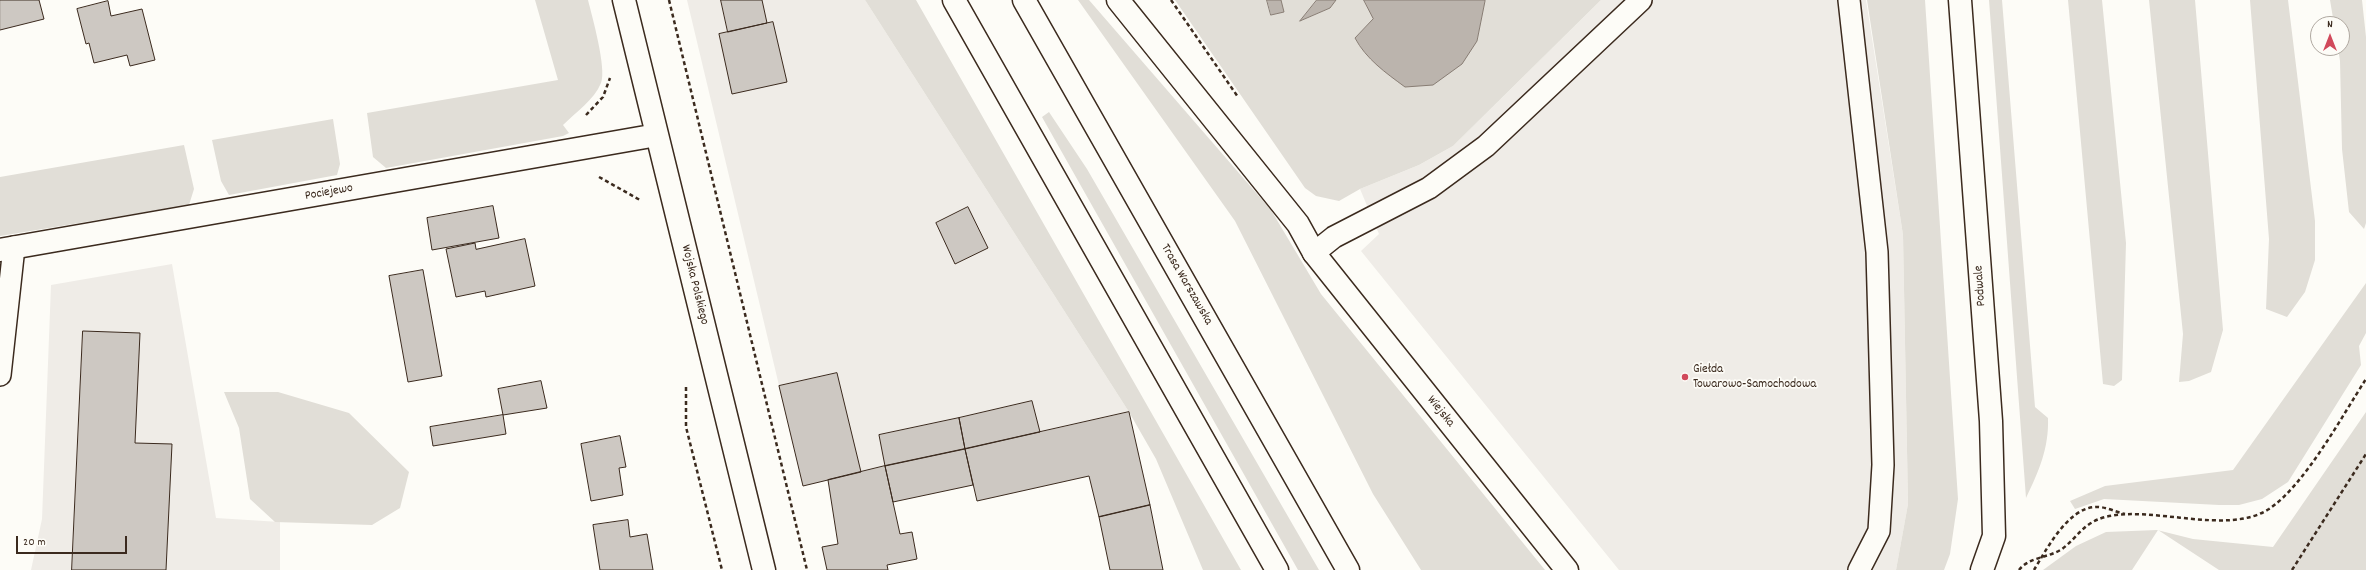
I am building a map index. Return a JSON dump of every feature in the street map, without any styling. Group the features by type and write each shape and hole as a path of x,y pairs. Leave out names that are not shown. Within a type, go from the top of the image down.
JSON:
{"street":[{"name":"Wojska Polskiego","path":"624,0 764,570"},
{"path":"954,0 1277,570"},
{"name":"Trasa Warszawska","path":"1024,0 1348,570"},
{"name":"Wiejska","path":"1118,0 1298,224 1314,253 1567,570"},
{"name":"Podwale","path":"1960,0 1991,421 1994,536 1982,570"},
{"name":"Pociejewo","path":"7,249 657,134"}],"lane":[{"path":"1314,253 1334,237 1429,188 1486,146 1641,0"},
{"path":"1849,0 1877,252 1883,465 1879,531 1859,570"},
{"path":"0,375 7,249"}],"path":[{"path":"669,0 807,570"},
{"path":"586,116 603,98 612,73"},
{"path":"595,174 647,204"},
{"path":"2019,570 2024,563 2062,549 2088,524 2105,517 2128,515 2237,520 2267,510 2280,500 2299,480 2366,379"},
{"path":"686,381 686,427 722,570"},
{"path":"2292,570 2366,454"},
{"path":"2034,570 2062,526 2077,513 2095,507 2128,515"}],"shaded area":[{"path":"535,0 588,0 593,18 601,55 601,83 594,95 563,125 569,133 563,136 386,168 373,157 367,113 558,80"},
{"path":"687,0 865,0 1129,412 803,486"},
{"path":"865,0 916,0 1241,570 1203,570 1156,459 1129,412"},
{"path":"1078,0 1089,0 1271,210 1321,294 1545,570 1421,570 1373,494 1235,221"},
{"path":"1175,0 1267,0 1270,15 1284,12 1281,0 1317,0 1301,21 1330,8 1336,0 1364,0 1373,19 1355,38 1371,59 1384,71 1406,87 1477,41 1485,0 1601,0 1453,146 1419,165 1360,189 1339,201 1316,196 1305,188"},
{"path":"1267,0 1281,0 1284,12 1271,15"},
{"path":"1317,0 1336,0 1330,8 1300,21"},
{"path":"1364,0 1485,1 1477,41 1462,64 1433,85 1405,87 1371,59 1355,38 1373,19"},
{"name":"Giełda Towarowo-Samochodowa","path":"1601,0 1866,0 1903,235 1908,504 1896,570 1619,570 1361,251 1379,234 1360,189 1419,165 1453,146"},
{"path":"1867,0 1925,0 1958,499 1950,554 1944,570 1896,570 1908,504 1903,235"},
{"path":"1989,0 2002,0 2035,407 2048,418 2045,449 2026,498"},
{"path":"2068,0 2102,0 2126,243 2122,380 2114,386 2103,384"},
{"path":"2149,0 2195,0 2223,330 2211,372 2189,381 2179,382 2183,334"},
{"path":"2250,0 2288,0 2315,221 2315,260 2305,292 2287,317 2266,309 2269,239"},
{"path":"2330,0 2362,0 2366,37 2366,223 2364,229 2349,212 2342,149 2339,56 2350,56 2350,16 2333,16"},
{"path":"1049,112 1087,169 1319,570 1298,570 1042,117"},
{"path":"333,119 340,164 337,175 229,195 221,181 212,140"},
{"path":"184,145 194,189 189,205 0,236 0,177"},
{"path":"172,264 216,518 280,522 280,570 31,570 42,519 51,285"},
{"path":"2366,283 2366,333 2359,346 2361,365 2288,482 2262,499 2239,505 2104,499 2075,509 2070,501 2105,486 2233,470"},
{"path":"224,392 278,392 349,413 409,472 400,508 372,525 275,522 250,499 239,428"},
{"path":"2366,412 2366,570 2219,570 2159,530 2193,539 2273,547"},
{"path":"2158,530 2132,570 2043,570 2076,546 2106,532"}],"building":[{"path":"0,0 39,0 44,19 0,30"},
{"path":"721,0 762,0 767,23 728,32"},
{"path":"108,1 111,16 142,9 155,60 130,66 127,55 94,63 89,43 86,44 77,9"},
{"path":"773,22 787,82 732,94 719,34"},
{"path":"493,206 499,238 432,250 427,218"},
{"path":"968,207 988,248 955,264 936,223"},
{"path":"525,239 535,286 486,297 485,291 456,297 446,249 475,243 476,249"},
{"path":"423,270 442,376 408,382 389,276"},
{"path":"83,331 140,333 135,443 172,444 166,570 72,570"},
{"path":"837,373 861,472 803,486 779,386"},
{"path":"541,381 547,408 503,415 498,389"},
{"path":"1032,401 1040,432 965,449 959,418"},
{"path":"1129,412 1150,505 1099,517 1089,476 977,501 965,449"},
{"path":"503,415 506,434 433,446 430,427"},
{"path":"959,418 965,449 885,466 879,435"},
{"path":"620,436 626,467 619,468 623,495 591,501 581,444"},
{"path":"965,449 973,485 893,502 885,466"},
{"path":"885,466 900,534 912,532 917,559 887,565 888,570 827,570 822,547 838,544 828,480"},
{"path":"1150,505 1163,570 1110,570 1099,517"},
{"path":"628,520 630,537 647,534 653,570 600,570 593,525"}],"place":[{"name":"Giełda Towarowo-Samochodowa","path":"1685,377"}]}
